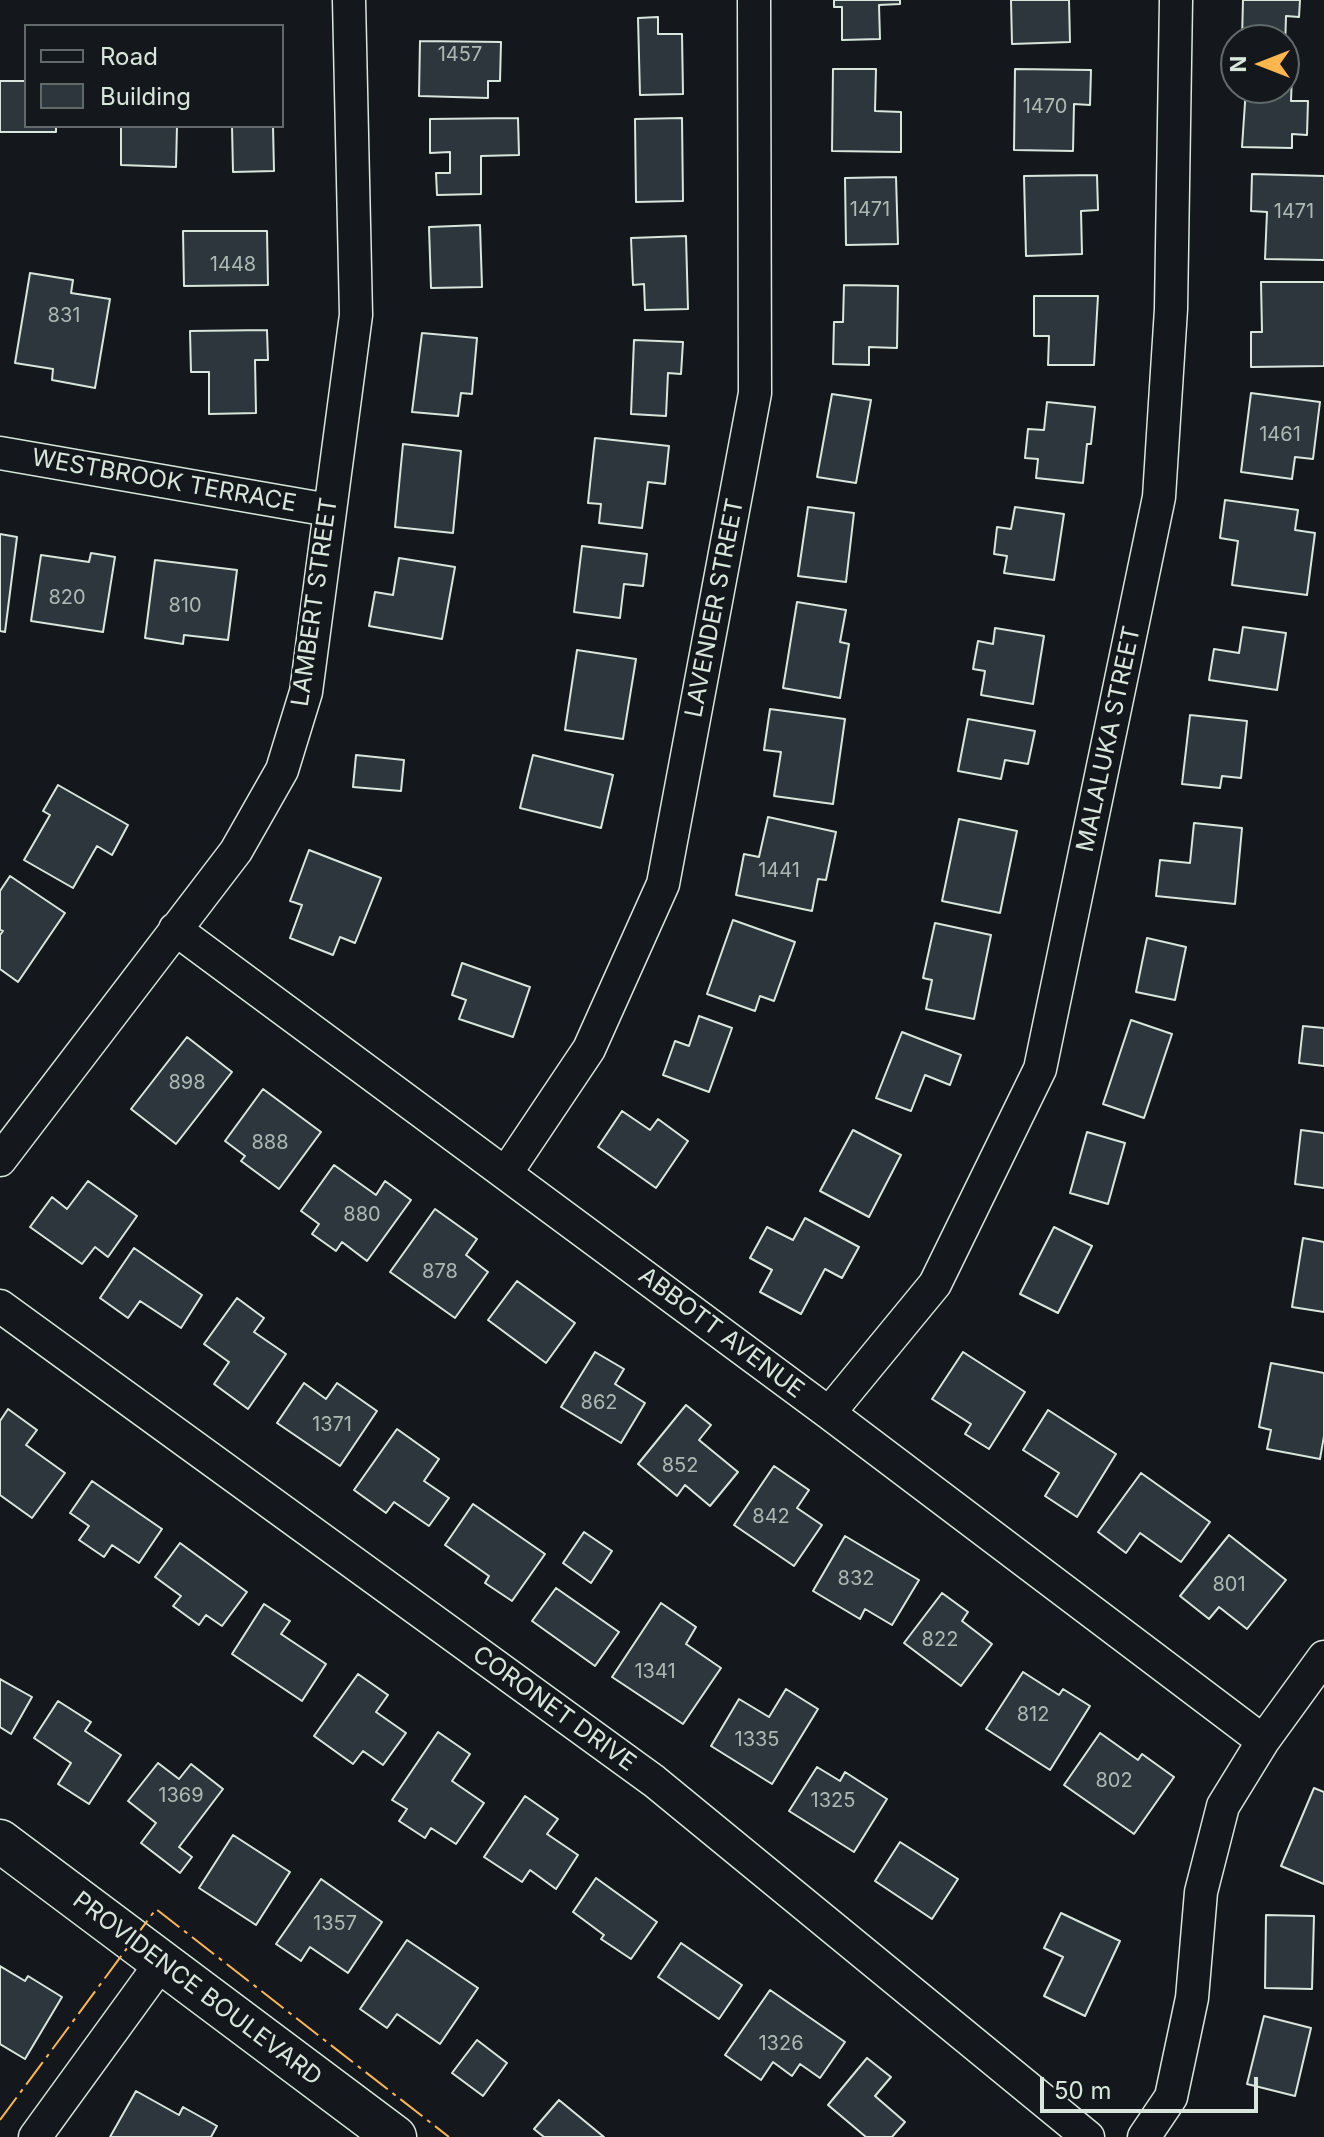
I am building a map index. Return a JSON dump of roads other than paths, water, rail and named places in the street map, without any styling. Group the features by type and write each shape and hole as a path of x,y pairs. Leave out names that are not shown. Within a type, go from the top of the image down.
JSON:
{"main road":[{"name":"PROVIDENCE BOULEVARD","path":"0,1841 395,2137"}],"street":[{"name":"LAMBERT STREET","path":"0,1160 236,851 282,770 306,692 356,315 349,0"},
{"name":"LAVENDER STREET","path":"506,1173 589,1049 663,884 755,393 754,0"},
{"name":"MALALUKA STREET","path":"829,1413 935,1284 1040,1069 1159,497 1171,309 1176,0"},
{"name":"WESTBROOK TERRACE","path":"0,453 329,510"},
{"name":"ABBOTT AVENUE","path":"175,929 829,1413 1263,1741"},
{"name":"CORONET DRIVE","path":"0,1306 654,1781 1088,2137"},
{"path":"1144,2137 1171,2097 1192,1998 1201,1892 1223,1806 1263,1741 1324,1657"},
{"path":"35,2137 162,1962"}]}
